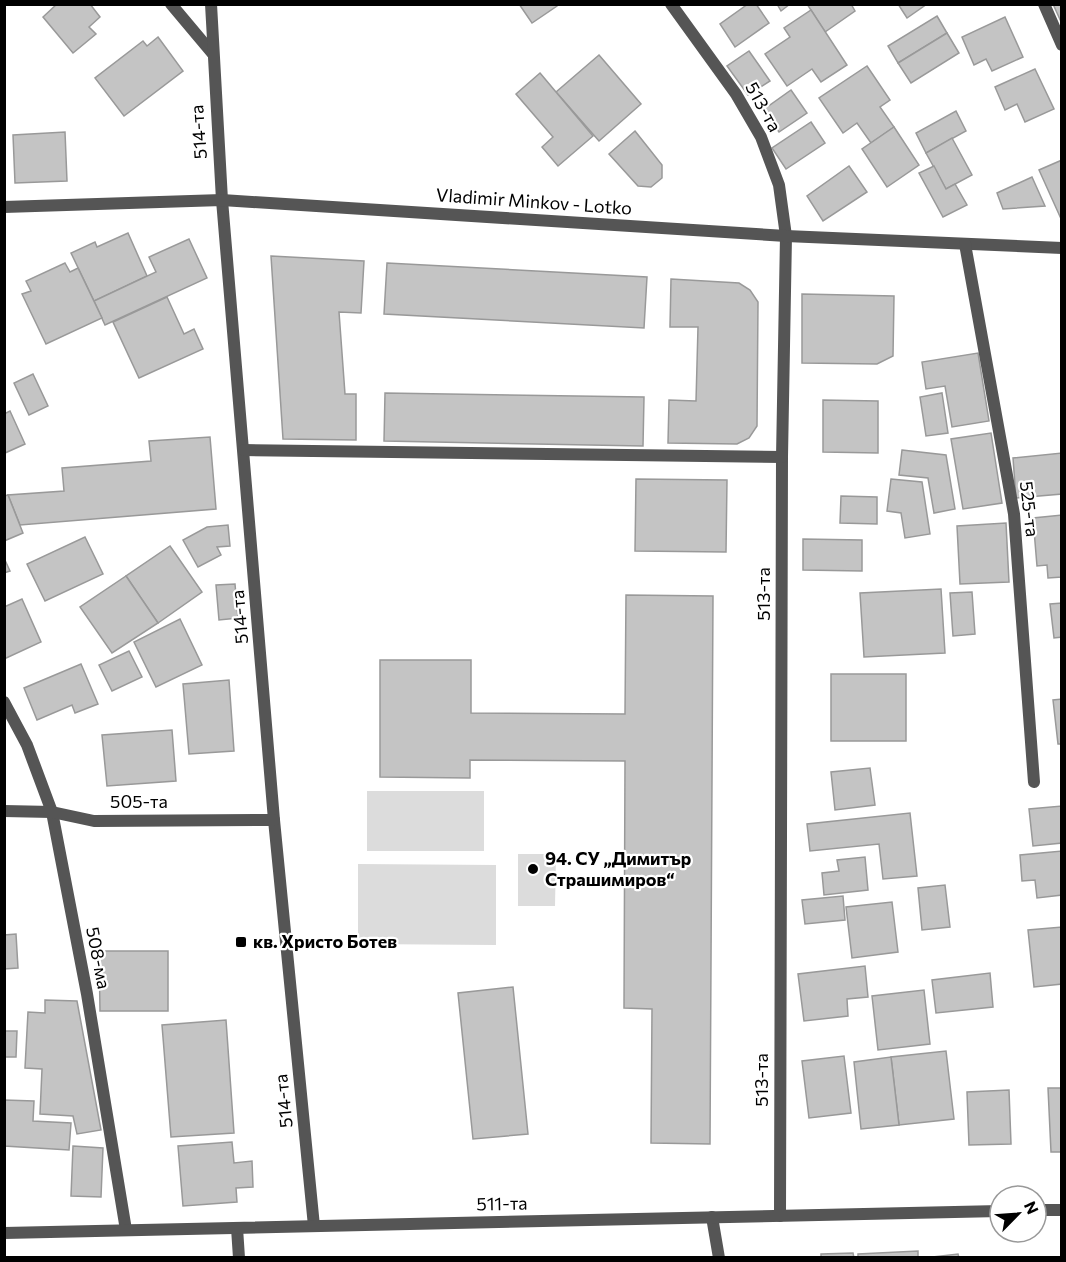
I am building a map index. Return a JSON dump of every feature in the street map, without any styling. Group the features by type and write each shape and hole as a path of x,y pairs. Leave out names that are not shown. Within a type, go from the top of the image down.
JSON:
{"street":[{"path":"171,4 213,54"},
{"name":"514-та","path":"211,4 222,200 274,820 314,1226"},
{"name":"513-та","path":"671,4 736,94 761,137 779,185 786,236 782,457 780,1216"},
{"path":"1044,4 1062,45"},
{"name":"Vladimir Minkov - Lotko","path":"4,207 222,200 786,236 1062,248"},
{"name":"525-та","path":"965,244 1014,514 1034,782"},
{"path":"244,450 782,457"},
{"name":"508-ма","path":"4,702 27,745 52,812 87,994 126,1230"},
{"name":"505-та","path":"4,811 52,812 94,820 274,820"},
{"name":"511-та","path":"4,1233 988,1211"},
{"path":"712,1217 719,1257"},
{"path":"237,1228 239,1257"}],"shaded area":[{"path":"367,791 484,791 484,851 367,851"},
{"path":"518,854 556,854 555,906 518,906"},
{"path":"358,864 496,865 496,945 358,944"}],"building":[{"path":"57,4 90,4 100,17 89,27 96,34 73,53 43,17"},
{"path":"519,4 556,4 557,6 532,23"},
{"path":"748,4 756,4 769,23 735,47 720,24"},
{"path":"777,4 790,4 781,11"},
{"path":"807,4 851,4 855,11 825,32"},
{"path":"898,4 927,4 907,18"},
{"path":"1053,4 1062,4 1062,24"},
{"path":"811,10 847,65 821,82 812,69 787,86 765,54 790,37 784,28"},
{"path":"937,16 947,33 898,63 888,46"},
{"path":"1005,17 1023,57 992,71 986,59 974,65 962,37"},
{"path":"947,33 959,53 911,83 898,63"},
{"path":"158,37 183,71 124,116 95,78 143,41 147,46"},
{"path":"749,51 770,81 748,95 727,66"},
{"path":"599,55 641,104 599,141 556,92"},
{"path":"867,66 890,100 880,107 894,127 871,143 857,123 843,133 819,98"},
{"path":"1035,69 1054,109 1025,122 1017,104 1005,110 995,87"},
{"path":"540,73 593,136 558,166 542,147 553,137 516,94"},
{"path":"791,90 807,113 779,132 763,110"},
{"path":"956,111 966,131 926,153 916,133"},
{"path":"811,122 825,143 786,169 772,148"},
{"path":"894,127 919,165 887,187 862,149"},
{"path":"635,131 662,165 662,178 651,187 638,186 609,154"},
{"path":"65,132 67,181 15,183 13,135"},
{"path":"952,138 972,175 946,189 926,153"},
{"path":"1062,160 1062,221 1039,170"},
{"path":"849,166 867,192 823,221 807,196"},
{"path":"934,166 946,189 955,184 967,205 943,217 919,173"},
{"path":"1032,177 1045,206 1003,209 997,193"},
{"path":"128,233 147,276 94,301 71,253 95,242 97,247"},
{"path":"189,239 207,278 105,325 94,301 156,272 149,257"},
{"path":"271,256 364,261 361,313 339,312 345,394 356,394 356,440 283,439"},
{"path":"65,263 70,272 78,268 102,318 46,344 22,294 31,291 26,281"},
{"path":"387,263 647,277 644,328 384,314"},
{"path":"671,279 739,283 750,290 758,302 757,426 749,438 737,444 668,443 669,400 696,401 698,327 670,327"},
{"path":"802,294 894,296 893,356 877,364 802,363"},
{"path":"167,297 184,334 194,329 203,349 139,378 113,322"},
{"path":"978,353 989,421 952,427 945,386 926,389 922,362"},
{"path":"33,374 48,406 29,415 14,383"},
{"path":"385,393 644,397 643,446 384,441"},
{"path":"942,393 948,433 926,436 920,397"},
{"path":"823,400 878,401 878,453 823,452"},
{"path":"10,411 25,444 5,453 4,414"},
{"path":"991,433 1002,503 963,509 951,439"},
{"path":"210,437 216,509 20,525 8,495 64,491 62,468 151,461 149,441"},
{"path":"902,450 946,455 955,509 934,513 928,478 899,475"},
{"path":"1062,453 1062,494 1016,498 1013,458"},
{"path":"636,479 727,480 726,552 635,551"},
{"path":"891,479 922,482 930,534 905,538 901,513 887,511"},
{"path":"8,495 23,533 4,541 4,496"},
{"path":"841,496 877,497 877,524 840,523"},
{"path":"1062,515 1062,577 1048,578 1047,565 1037,566 1033,518"},
{"path":"1006,523 1009,582 960,584 957,526"},
{"path":"228,525 230,546 217,547 221,555 198,567 183,540 207,527"},
{"path":"85,537 103,574 45,601 27,564"},
{"path":"803,539 862,540 862,571 803,570"},
{"path":"170,546 202,592 158,623 126,576"},
{"path":"4,558 10,571 4,573"},
{"path":"126,576 158,623 112,653 80,607"},
{"path":"235,584 238,618 219,620 216,585"},
{"path":"941,589 945,653 864,657 860,593"},
{"path":"972,592 975,634 953,636 950,593"},
{"path":"626,595 713,596 710,1144 651,1143 652,1009 624,1008 625,761 470,760 470,778 380,777 380,660 471,660 471,713 625,714"},
{"path":"22,599 41,642 4,659 4,607"},
{"path":"1062,603 1062,637 1054,638 1050,604"},
{"path":"180,619 202,665 156,687 134,642"},
{"path":"129,651 142,677 112,691 99,665"},
{"path":"81,664 98,704 75,713 72,705 37,720 24,688"},
{"path":"831,674 906,674 906,741 831,741"},
{"path":"229,680 234,751 189,754 183,684"},
{"path":"1062,699 1062,744 1058,744 1053,700"},
{"path":"172,730 176,781 107,786 102,735"},
{"path":"870,768 875,805 835,810 831,772"},
{"path":"1062,806 1062,843 1033,846 1029,809"},
{"path":"910,813 917,876 883,879 879,844 810,851 807,824"},
{"path":"1062,851 1062,895 1037,898 1035,880 1022,881 1020,855"},
{"path":"865,857 868,890 824,895 822,873 839,871 837,860"},
{"path":"945,885 950,927 922,930 918,888"},
{"path":"843,896 845,920 805,924 802,900"},
{"path":"892,902 898,952 852,958 846,907"},
{"path":"1062,927 1062,984 1034,987 1028,930"},
{"path":"16,934 18,968 4,969 4,935"},
{"path":"99,951 168,951 168,1011 100,1011"},
{"path":"865,966 868,997 847,999 848,1016 804,1021 798,974"},
{"path":"990,973 993,1007 936,1013 932,980"},
{"path":"513,987 528,1134 473,1139 458,993"},
{"path":"924,990 930,1044 878,1050 872,996"},
{"path":"45,1000 77,1001 101,1130 77,1134 73,1116 40,1114 42,1069 25,1068 28,1012 45,1013"},
{"path":"226,1020 234,1133 171,1137 162,1025"},
{"path":"4,1031 17,1031 16,1057 4,1057"},
{"path":"946,1051 954,1119 899,1125 891,1057"},
{"path":"844,1056 851,1113 809,1118 802,1061"},
{"path":"891,1057 899,1125 861,1129 854,1062"},
{"path":"1048,1088 1062,1088 1062,1152 1051,1152"},
{"path":"1009,1090 1011,1144 969,1145 967,1092"},
{"path":"4,1100 34,1101 33,1121 71,1123 69,1150 4,1146"},
{"path":"232,1142 234,1163 252,1161 253,1187 236,1188 237,1202 183,1206 178,1146"},
{"path":"73,1146 103,1148 101,1197 71,1196"},
{"path":"918,1251 918,1258 858,1258 858,1254"},
{"path":"853,1253 854,1258 821,1258 821,1254"},
{"path":"958,1254 959,1258 933,1258 933,1257"}],"place":[{"name":"94. СУ „Димитър Страшимиров“","path":"533,869"},
{"name":"кв. Христо Ботев","path":"241,942"}]}
